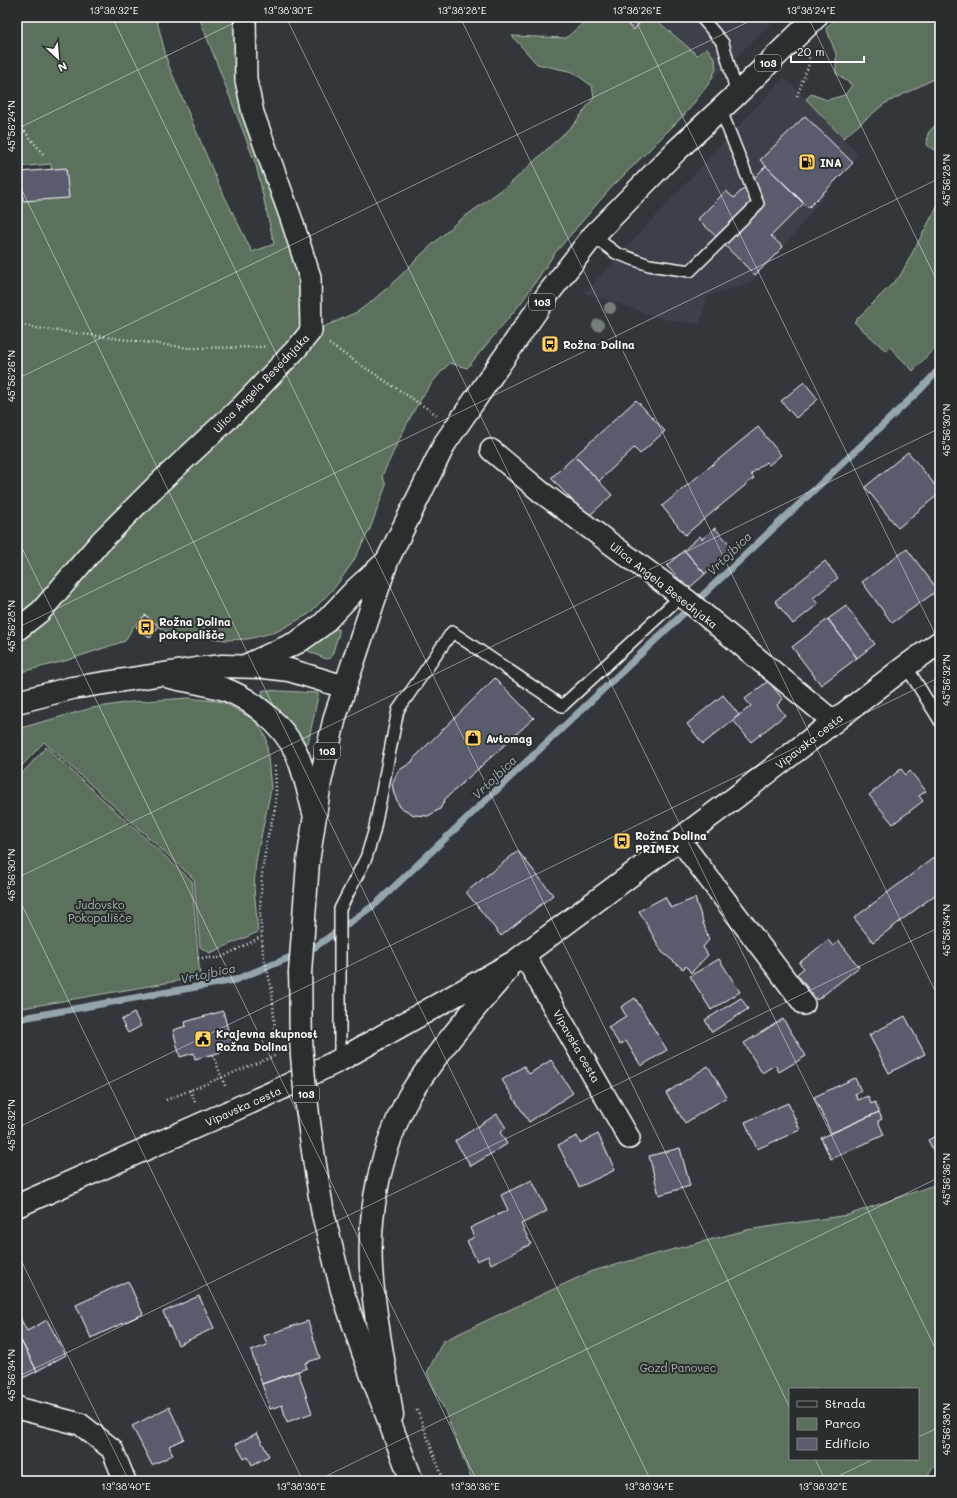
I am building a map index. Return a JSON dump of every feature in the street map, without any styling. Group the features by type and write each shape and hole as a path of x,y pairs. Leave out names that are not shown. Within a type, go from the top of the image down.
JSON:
{"main road":[{"name":"103","path":"412,1481 363,1352 342,1290 323,1214 308,1116 302,1040 300,973 308,862 320,782 335,717 387,561 445,443 548,294 593,236 676,150 737,94 816,17"},
{"path":"241,668 298,642 322,625 355,590 387,561"},
{"name":"Vipavska cesta","path":"17,1206 276,1091 340,1060 519,959 736,797 906,666 940,642"},
{"path":"17,702 72,688 159,674 223,666 289,670 345,687"},
{"path":"159,674 224,690 248,701 268,715 296,752 315,816"},
{"path":"395,1436 376,1312 371,1268 371,1231 375,1194 383,1158 410,1095 442,1047 519,959"}],"street":[{"name":"Ulica Angela Besednjaka","path":"17,630 41,611 101,541 159,483 242,406 311,332 310,277 291,218 253,113 246,80 245,17"},
{"name":"Ulica Angela Besednjaka","path":"491,450 541,492 684,598 834,722"},
{"path":"679,839 804,1004"},
{"name":"Vipavska cesta","path":"519,959 629,1138"},
{"path":"17,1407 80,1424 112,1449 126,1481"}],"lane":[{"path":"701,17 723,43 737,94"},
{"path":"593,236 616,253 649,265 690,271 758,204 720,108"},
{"path":"340,1060 340,909 366,858 374,832 398,710 452,632 562,706 684,598"},
{"path":"906,666 940,721"}],"path":[{"path":"17,122 44,155"},
{"path":"17,324 189,348 261,347 268,345"},
{"path":"311,332 395,389 436,414"},
{"path":"272,990 263,953 260,912 262,874 267,839 275,809 276,791 274,761"},
{"path":"198,958 220,958 261,937"},
{"path":"213,1054 228,1094"},
{"path":"166,1100 277,1055"},
{"path":"190,1090 198,1108"},
{"path":"415,1406 444,1481"}],"shaded area":[{"path":"644,17 778,17 710,82 716,69 706,48 698,55 655,18"},
{"path":"784,77 858,154 785,245 753,281 707,296 700,324 668,320 585,293"}],"green space":[{"path":"17,17 156,17 168,64 218,183 252,252 274,244 256,165 199,17 239,17 304,306 302,329 32,609 17,620 17,168 20,195 53,192 51,164 17,167"},
{"path":"590,17 654,18 697,55 707,48 715,59 716,69 710,82 686,113 609,190 555,253 521,303 467,368 450,363 429,388 411,416 382,476 386,485 370,529 353,562 335,587 309,614 276,632 248,639 226,640 195,636 170,635 145,615 133,627 125,641 65,661 17,673 17,639 105,546 319,329 357,312 371,302 456,223 511,183 575,123 594,97 592,86 573,72 537,64 512,36 566,38"},
{"path":"838,17 940,17 940,76 884,104 843,138 806,99 811,94 827,100 845,95 852,85 836,73 836,54 826,28"},
{"path":"940,120 940,152 927,146 928,133"},
{"path":"940,201 940,342 913,371 890,347 886,351 854,322 900,276"},
{"path":"337,628 339,633 331,658 326,659 308,651 307,648"},
{"path":"263,690 318,693 308,743 304,743 286,717 263,696"},
{"path":"188,698 223,702 253,719 266,737 271,789 256,861 254,888 258,932 210,953 200,947 194,879 44,742 17,771 17,729 92,708 131,702"},
{"name":"Judovsko Pokopališče","path":"46,747 192,881 200,977 17,1009 17,779"},
{"name":"Gozd Panovec","path":"940,1183 940,1456 924,1481 472,1481 445,1411 427,1373 443,1341 592,1271 747,1230 848,1215"}],"building":[{"path":"633,19 639,24 634,30 628,25"},
{"name":"INA","path":"805,116 853,163 808,208 760,160"},
{"path":"766,166 804,203 771,236 783,247 755,275 698,219 726,191 734,198"},
{"path":"66,168 69,198 23,201 21,172"},
{"path":"804,382 818,399 796,418 781,401"},
{"path":"636,400 665,431 640,454 634,448 599,481 575,456"},
{"path":"758,427 781,455 769,465 766,462 751,474 754,478 685,535 662,506"},
{"path":"908,452 940,491 940,493 898,528 865,487"},
{"path":"575,456 612,495 588,517 551,478"},
{"path":"715,528 733,548 705,574 684,550 700,536 702,539"},
{"path":"907,549 938,590 892,623 862,582"},
{"path":"684,550 705,574 688,589 667,566"},
{"path":"825,561 838,578 813,598 818,604 793,624 775,601"},
{"path":"846,606 875,644 857,658 828,619"},
{"path":"145,615 159,626 150,638 136,627"},
{"path":"828,619 857,658 821,685 792,647"},
{"name":"Avtomag","path":"495,678 534,718 445,799 440,809 428,816 414,815 400,807 394,794 392,784 398,771 412,762 414,758"},
{"path":"940,679 940,700 934,694 934,687 937,680"},
{"path":"768,681 783,699 777,705 785,715 751,742 733,720 751,706 745,699"},
{"path":"723,695 739,715 703,744 687,724"},
{"path":"901,769 906,775 910,771 926,791 919,796 923,801 893,824 869,795"},
{"path":"518,851 553,895 501,936 466,892"},
{"path":"940,853 940,891 873,942 854,918"},
{"path":"665,897 671,908 695,898 709,940 703,947 708,955 691,973 686,966 683,969 662,952 639,911"},
{"path":"828,940 833,946 839,941 859,967 817,1000 797,974 804,968 799,963"},
{"path":"719,959 740,992 711,1010 690,976"},
{"path":"635,998 667,1050 641,1066 626,1041 620,1045 608,1027 626,1016 621,1007"},
{"path":"741,998 748,1009 712,1032 705,1020"},
{"name":"Krajevna skupnost Rožna Dolina","path":"223,1011 233,1049 195,1059 194,1053 180,1057 173,1030 186,1026 185,1022"},
{"path":"134,1013 141,1026 128,1033 121,1020"},
{"path":"905,1016 925,1054 889,1073 869,1035"},
{"path":"783,1019 806,1056 779,1072 775,1065 762,1073 744,1043"},
{"path":"551,1060 573,1093 529,1122 502,1080 524,1066 529,1074"},
{"path":"708,1066 727,1097 685,1123 666,1093"},
{"path":"855,1078 861,1091 855,1094 858,1100 868,1096 871,1104 875,1102 879,1112 831,1133 814,1097"},
{"path":"788,1103 800,1130 757,1149 745,1122"},
{"path":"879,1112 882,1119 878,1121 884,1135 831,1159 821,1138"},
{"path":"497,1114 506,1128 500,1132 507,1144 471,1166 455,1141"},
{"path":"598,1134 615,1170 579,1187 558,1145 577,1136 580,1143"},
{"path":"940,1134 940,1163 928,1140"},
{"path":"680,1148 690,1186 659,1195 649,1156"},
{"path":"532,1180 547,1211 521,1224 531,1244 491,1264 488,1256 477,1261 467,1241 474,1237 470,1228 508,1210 501,1195"},
{"path":"128,1281 143,1314 91,1338 76,1305"},
{"path":"199,1296 214,1328 178,1345 163,1312"},
{"path":"17,1312 27,1331 47,1320 66,1355 37,1371 17,1333"},
{"path":"308,1321 320,1358 305,1363 307,1368 262,1384 251,1351 267,1345 264,1336"},
{"path":"17,1333 37,1371 17,1381"},
{"path":"298,1371 312,1413 287,1422 282,1405 270,1409 262,1384"},
{"path":"169,1407 184,1439 169,1446 173,1455 152,1465 132,1426"},
{"path":"257,1433 269,1456 252,1465 248,1457 244,1459 236,1444"}],"waterway":[{"name":"Vrtojbica","path":"17,1019 235,980 315,947 377,903 922,388 940,368"}],"place":[{"name":"INA","path":"807,162"},
{"name":"Rožna Dolina","path":"550,344"},
{"name":"Rožna Dolina pokopališče","path":"146,627"},
{"name":"Avtomag","path":"473,738"},
{"name":"Rožna Dolina PRIMEX","path":"622,841"},
{"name":"Krajevna skupnost Rožna Dolina","path":"203,1039"}]}
